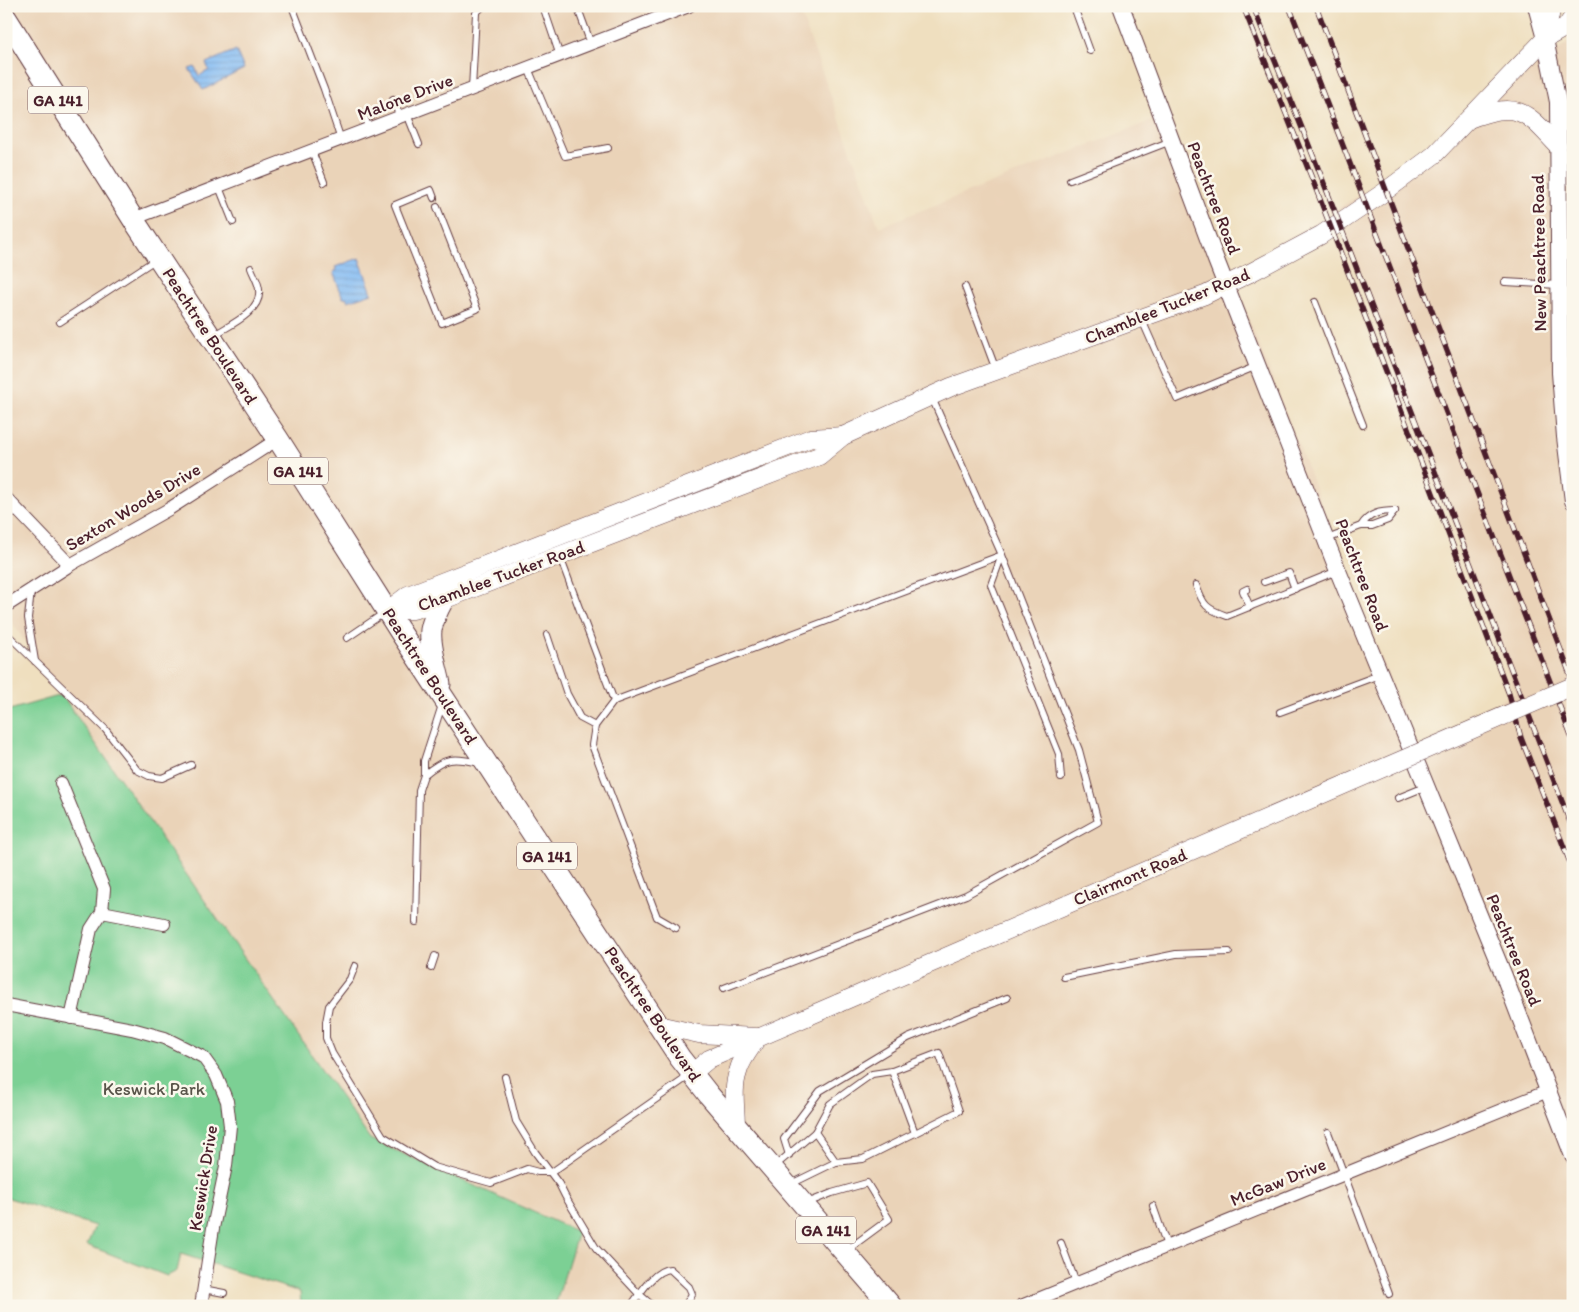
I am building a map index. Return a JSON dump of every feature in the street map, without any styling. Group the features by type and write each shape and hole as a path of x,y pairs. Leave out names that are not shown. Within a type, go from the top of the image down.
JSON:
{"highway":[{"name":"Peachtree Boulevard","path":"7,22 133,220 278,439 387,611 691,1074 891,1306"},
{"path":"443,600 436,612 431,630 432,645 443,696"}],"main road":[{"path":"1545,39 1552,6"},
{"name":"Chamblee Tucker Road","path":"387,611 413,610 443,600 819,456 843,436 952,387 1141,319 1226,285 1321,235 1434,155 1545,39 1566,27 1573,17"},
{"path":"1466,120 1499,111 1520,111 1533,119 1558,146"},
{"name":"Chamblee Tucker Road","path":"387,611 408,595 811,438 843,436"},
{"name":"Clairmont Road","path":"691,1074 709,1058 1573,686"},
{"path":"658,1025 699,1034 760,1036"},
{"path":"736,1127 735,1087 738,1071 749,1050 760,1036"}],"street":[{"name":"Malone Drive","path":"133,220 689,6"},
{"name":"Peachtree Road","path":"1121,6 1226,285 1338,571 1504,976 1573,1156"},
{"name":"New Peachtree Road","path":"1536,6 1558,102 1564,291 1561,394 1573,501"},
{"name":"Sexton Woods Drive","path":"6,606 70,565 169,508 278,439"},
{"path":"6,498 70,565"},
{"path":"60,783 104,890 102,912 91,928 71,1018"},
{"path":"102,912 164,924"},
{"name":"Keswick Drive","path":"6,1005 132,1029 165,1038 203,1057 216,1075 227,1101 230,1126 226,1166 213,1228 201,1306"},
{"name":"McGaw Drive","path":"1021,1306 1036,1302 1076,1283 1548,1091"}],"lane":[{"path":"292,6 324,89 341,140"},
{"path":"472,89 476,13 483,6"},
{"path":"543,6 560,56"},
{"path":"577,6 591,44"},
{"path":"1075,7 1090,51"},
{"path":"528,68 565,156 608,148"},
{"path":"393,100 419,144"},
{"path":"364,113 369,129"},
{"path":"1070,180 1171,141"},
{"path":"312,151 324,182"},
{"path":"219,187 233,222"},
{"path":"434,198 431,190 395,205 442,323 477,309 436,207"},
{"path":"60,322 159,258"},
{"path":"211,337 252,310 258,302 259,289 251,268"},
{"path":"1505,282 1564,291"},
{"path":"965,286 996,371"},
{"path":"1315,302 1363,425"},
{"path":"1141,319 1177,399 1258,366"},
{"path":"724,988 966,895 1098,822 1079,750 1002,555 931,397"},
{"path":"1326,539 1361,526 1372,526 1388,520 1395,511 1384,511 1366,518 1361,526"},
{"path":"560,555 614,701"},
{"path":"676,928 657,917 592,745 595,726 614,701 1002,555"},
{"path":"1002,555 991,585 1059,754 1061,778"},
{"path":"1196,585 1200,598 1212,611 1227,616 1338,571"},
{"path":"1264,582 1289,573 1296,589"},
{"path":"1247,589 1243,591 1250,608"},
{"path":"31,590 28,618 35,662"},
{"path":"347,638 387,611"},
{"path":"6,633 105,730 137,770 149,776 162,778 191,765"},
{"path":"546,635 566,694 580,718 595,726"},
{"path":"1280,712 1380,675"},
{"path":"416,922 419,790 424,775 424,761 443,696"},
{"path":"424,775 434,766 448,759 468,760 488,765"},
{"path":"1398,798 1426,787"},
{"path":"1064,977 1176,954 1229,952"},
{"path":"431,968 435,956"},
{"path":"355,966 350,979 329,1006 326,1038 332,1053 383,1136 434,1167 491,1183 527,1169 538,1172 552,1172 691,1074"},
{"path":"789,1154 784,1139 820,1091 908,1038 1007,998"},
{"path":"772,1168 816,1132 830,1104 872,1074 892,1071 939,1053 959,1111 862,1159 836,1162 788,1186"},
{"path":"892,1071 915,1133"},
{"path":"505,1077 516,1121 535,1152 552,1172 596,1248 639,1294 653,1306"},
{"path":"816,1132 836,1162"},
{"path":"1328,1132 1390,1294"},
{"path":"803,1204 867,1183 889,1219 845,1252"},
{"path":"1153,1206 1167,1246"},
{"path":"1061,1243 1076,1283"},
{"path":"631,1306 639,1294 663,1269 670,1269 689,1288 692,1294 685,1306"},
{"path":"204,1289 224,1293"}],"shaded area":[{"path":"6,6 798,6 879,227 1166,115 1230,270 1417,749 1515,692 1338,208 1439,149 1501,87 1573,40 1573,1306 555,1306 571,1255 399,1196 312,1065 315,1059 6,614"}],"green space":[{"name":"Keswick Park","path":"62,695 370,1139 578,1232 555,1306 301,1306 300,1292 181,1254 177,1271 167,1276 87,1245 95,1226 6,1197 6,711"}],"water":[{"path":"236,50 244,69 203,90 189,69 195,67 199,76 209,70 206,63"},
{"path":"359,258 372,293 348,301 346,297 343,298 333,272 337,270 335,267"}],"railway":[{"path":"1243,6 1311,176 1428,480 1509,694 1521,738 1573,870"},
{"path":"1253,6 1320,173 1573,830"},
{"path":"1289,6 1573,741"},
{"path":"1316,6 1573,682"}]}
